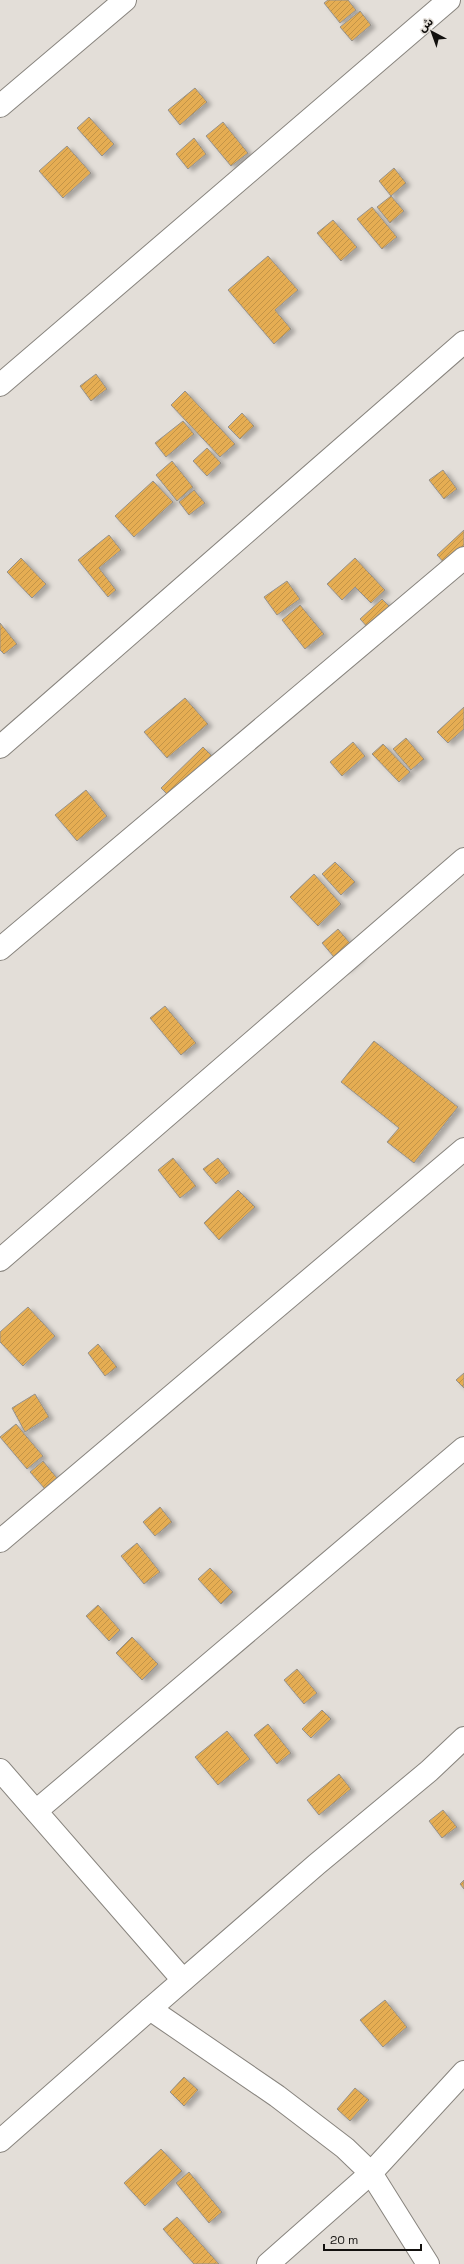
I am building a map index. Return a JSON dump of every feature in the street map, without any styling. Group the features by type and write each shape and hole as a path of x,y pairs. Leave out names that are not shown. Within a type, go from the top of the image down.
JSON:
{"street":[{"path":"0,106 125,0"},
{"path":"0,385 449,0"},
{"path":"0,747 464,342"},
{"path":"0,949 464,558"},
{"path":"0,1260 464,859"},
{"path":"0,1542 464,1149"},
{"path":"36,1811 464,1448"},
{"path":"0,2141 317,1864 429,1771 464,1738"},
{"path":"0,1770 183,1980"},
{"path":"150,2009 309,2119 345,2148 371,2173 428,2264"},
{"path":"268,2264 371,2173 464,2072"}],"building":[{"path":"328,0 348,0 356,10 340,23 324,3"},
{"path":"360,11 371,25 352,41 340,27"},
{"path":"195,88 207,102 180,125 168,110"},
{"path":"89,117 114,144 102,156 77,128"},
{"path":"223,122 248,153 231,166 206,136"},
{"path":"194,138 206,154 188,169 176,154"},
{"path":"67,146 91,173 63,198 39,171"},
{"path":"394,168 406,183 391,196 379,181"},
{"path":"391,196 404,211 390,223 377,207"},
{"path":"372,207 397,237 382,249 357,219"},
{"path":"333,220 357,247 341,261 317,233"},
{"path":"268,256 298,290 275,310 291,329 274,344 228,290"},
{"path":"96,374 107,389 91,401 80,386"},
{"path":"185,391 235,444 220,457 171,405"},
{"path":"242,413 254,426 240,439 228,427"},
{"path":"183,421 194,434 166,457 155,443"},
{"path":"207,448 221,463 207,476 193,461"},
{"path":"172,461 193,487 177,501 156,475"},
{"path":"443,470 457,489 444,499 429,480"},
{"path":"153,481 173,502 134,537 115,516"},
{"path":"194,490 205,503 189,515 179,502"},
{"path":"464,530 464,551 447,566 437,555"},
{"path":"109,535 121,550 99,568 116,590 108,597 78,560"},
{"path":"21,558 46,584 32,598 7,572"},
{"path":"355,558 385,590 371,603 355,587 342,600 327,584"},
{"path":"287,581 300,599 277,615 264,597"},
{"path":"382,599 393,610 371,631 360,619"},
{"path":"300,605 324,634 305,649 282,620"},
{"path":"0,623 17,644 4,654 0,650"},
{"path":"185,698 208,724 167,758 144,732"},
{"path":"464,707 464,729 448,743 437,732"},
{"path":"406,738 424,759 411,770 393,749"},
{"path":"353,742 365,756 342,776 330,762"},
{"path":"383,744 410,772 399,782 372,754"},
{"path":"203,747 215,759 173,800 161,788"},
{"path":"86,790 107,816 77,841 55,815"},
{"path":"335,862 355,882 341,895 322,874"},
{"path":"314,874 341,904 318,926 290,897"},
{"path":"338,929 361,956 345,970 322,943"},
{"path":"165,1006 196,1043 181,1055 150,1018"},
{"path":"374,1041 458,1107 414,1163 387,1142 399,1128 341,1082"},
{"path":"173,1158 196,1186 180,1198 158,1170"},
{"path":"218,1158 230,1173 216,1184 203,1169"},
{"path":"238,1190 255,1207 219,1240 204,1223"},
{"path":"28,1307 55,1336 23,1366 0,1342 0,1332"},
{"path":"98,1344 117,1367 105,1376 88,1353"},
{"path":"464,1373 464,1388 456,1380"},
{"path":"35,1394 49,1417 25,1432 12,1408"},
{"path":"16,1424 43,1456 27,1469 0,1437"},
{"path":"43,1461 57,1478 45,1489 30,1472"},
{"path":"160,1507 172,1522 155,1536 143,1522"},
{"path":"137,1543 160,1572 144,1584 121,1556"},
{"path":"210,1568 233,1592 221,1604 198,1579"},
{"path":"98,1605 120,1630 109,1641 86,1616"},
{"path":"132,1637 158,1664 142,1680 116,1653"},
{"path":"297,1669 317,1693 304,1704 284,1680"},
{"path":"322,1710 331,1719 311,1738 302,1729"},
{"path":"268,1724 291,1753 277,1764 254,1735"},
{"path":"227,1731 250,1759 218,1785 195,1757"},
{"path":"339,1774 351,1789 319,1815 307,1800"},
{"path":"443,1810 457,1827 442,1838 429,1821"},
{"path":"464,1880 464,1889 460,1884"},
{"path":"385,2000 407,2027 383,2047 360,2020"},
{"path":"184,2077 198,2090 184,2106 170,2092"},
{"path":"355,2088 369,2100 350,2121 337,2109"},
{"path":"161,2149 182,2171 145,2206 124,2183"},
{"path":"189,2172 222,2212 209,2223 176,2183"},
{"path":"177,2217 219,2264 194,2264 163,2229"}]}
